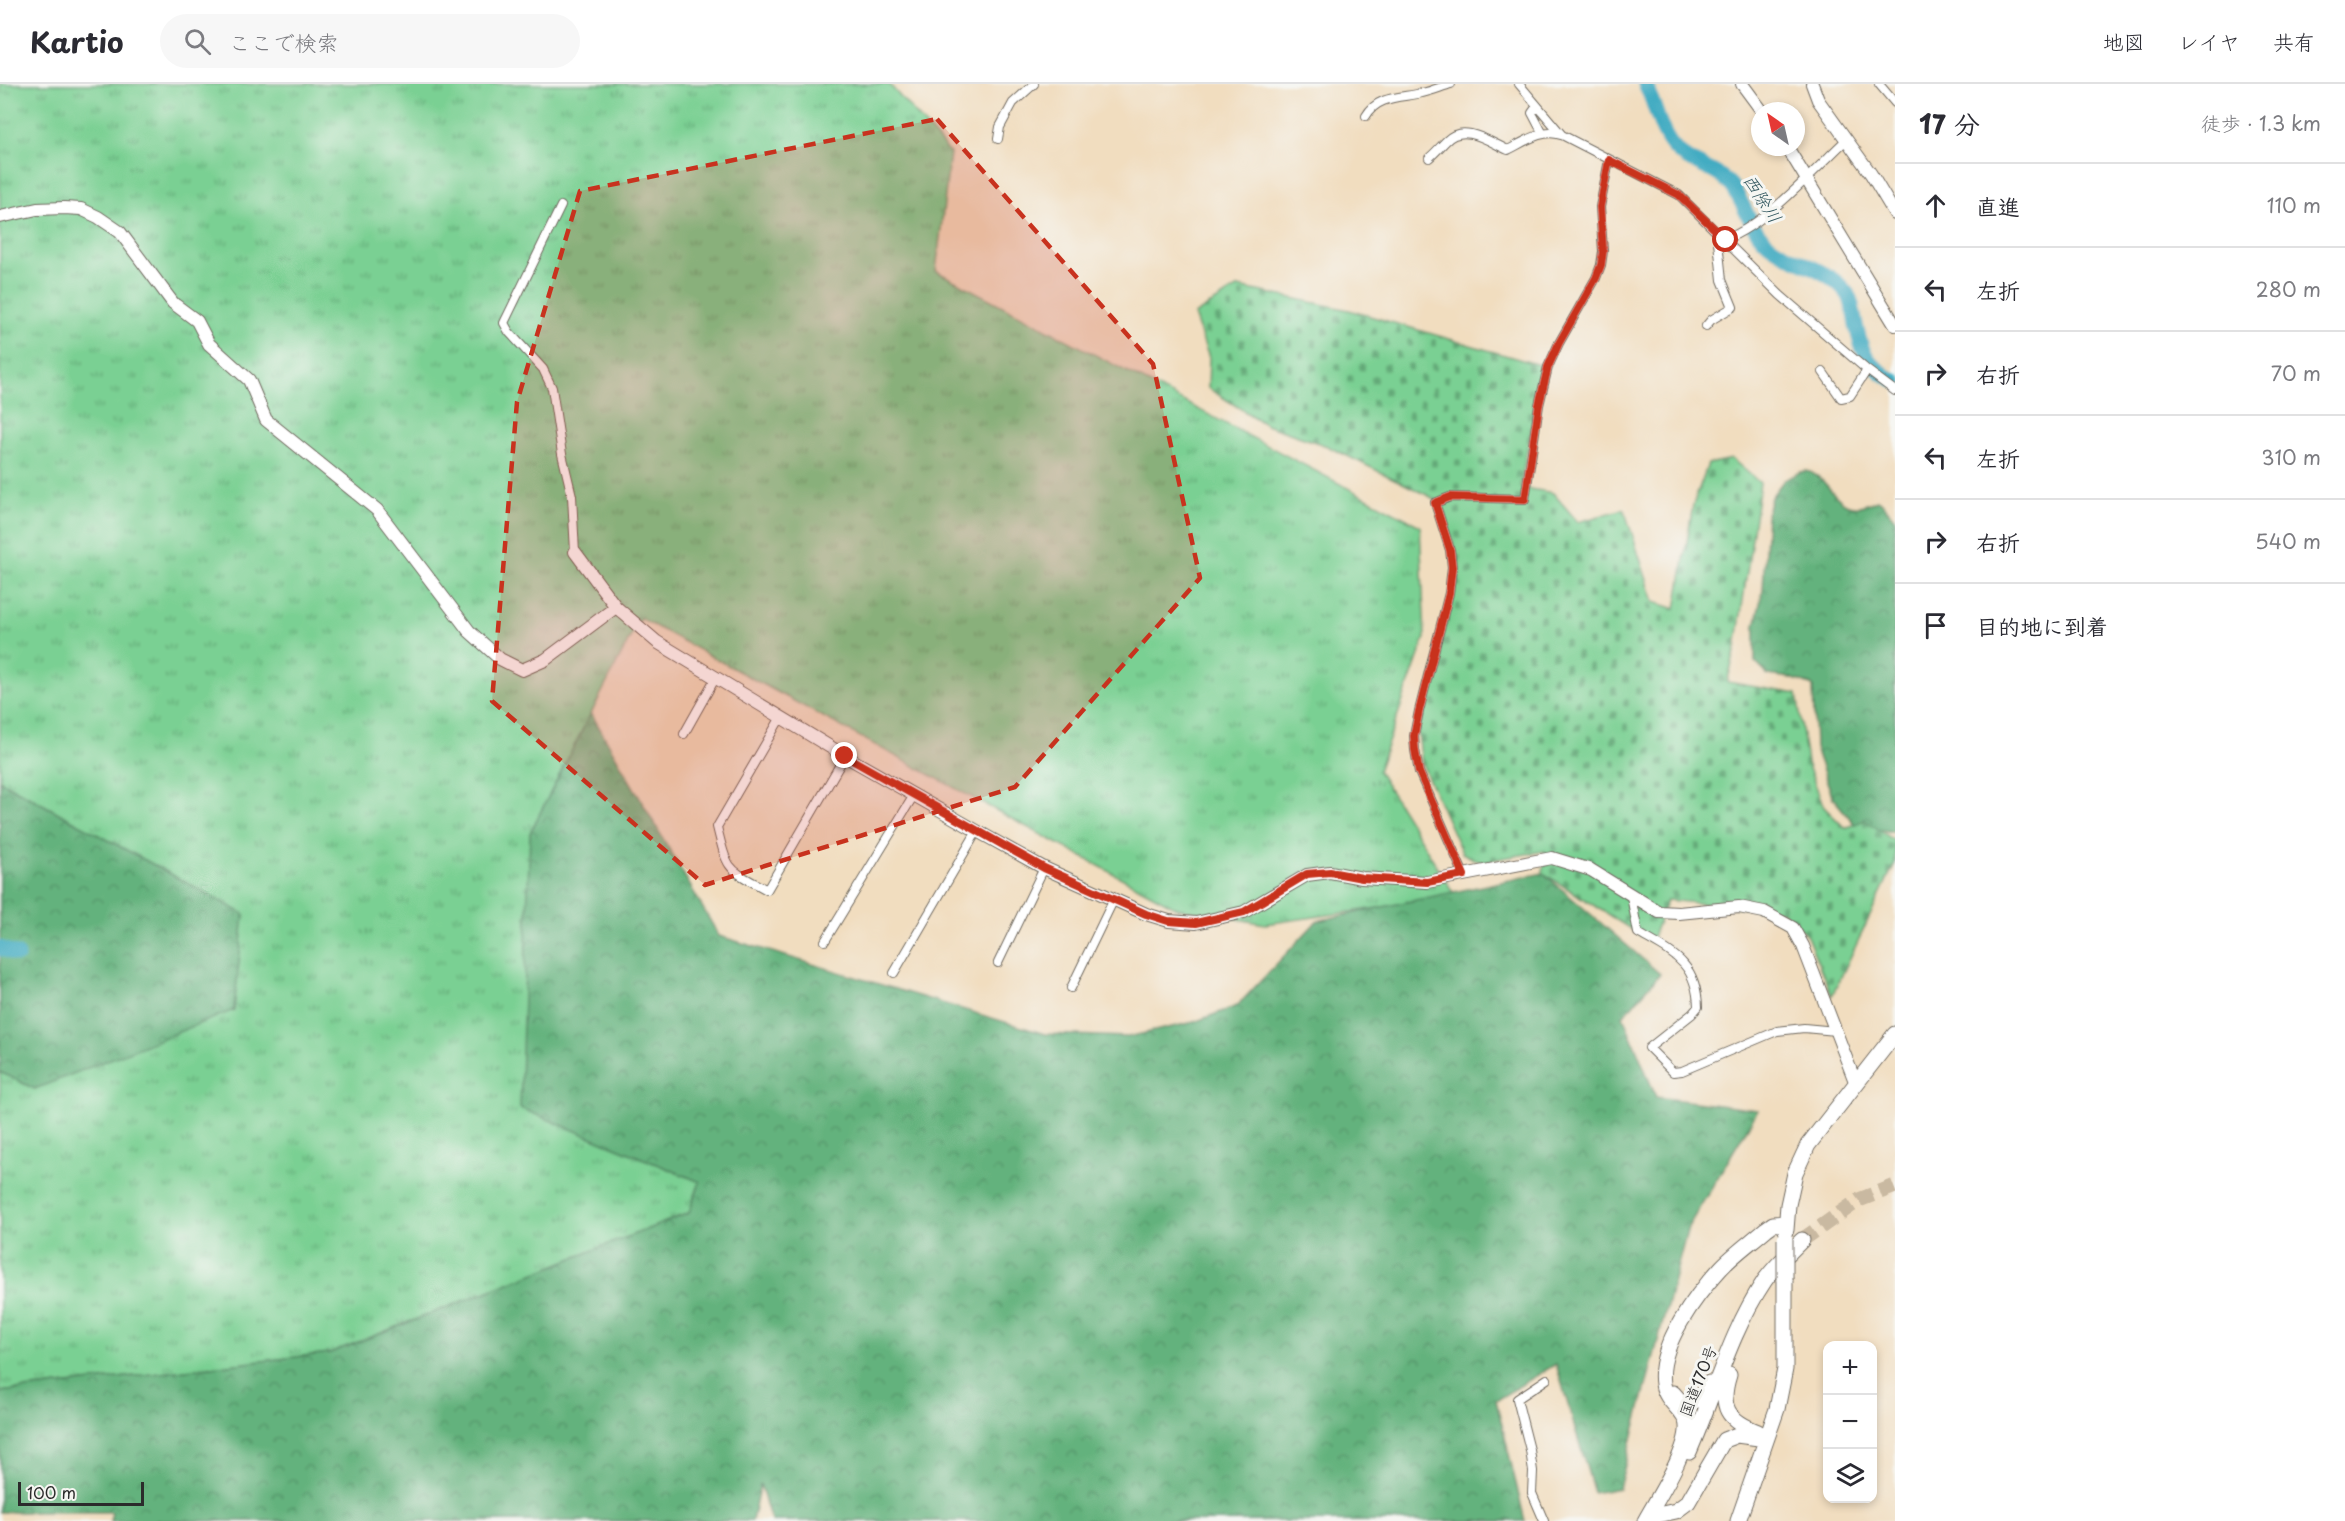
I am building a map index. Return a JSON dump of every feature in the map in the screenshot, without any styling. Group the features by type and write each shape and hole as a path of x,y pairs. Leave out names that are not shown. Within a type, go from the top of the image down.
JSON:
{"highway":[{"path":"1738,1521 1777,1409 1785,1369 1785,1239 1795,1173 1808,1145 1895,1034"},
{"path":"1732,1343 1719,1358 1700,1398 1689,1404 1681,1402 1672,1391 1670,1365 1676,1345 1686,1326 1726,1272 1786,1223"},
{"path":"1649,1519 1670,1477 1688,1426 1686,1419 1669,1401 1662,1383 1662,1370 1670,1343 1689,1310 1722,1267 1773,1224 1786,1223"},
{"name":"国道170号","path":"1649,1519 1686,1460 1741,1322 1776,1266 1802,1240"},
{"path":"1741,1322 1724,1400 1735,1421 1763,1434 1766,1439"},
{"path":"1649,1519 1677,1510 1688,1502 1724,1440 1737,1435 1766,1439"}],"street":[{"path":"998,139 1000,128 1013,103 1034,84"},
{"path":"1366,116 1371,107 1376,104 1450,84"},
{"path":"1519,84 1562,135"},
{"path":"1742,84 1755,102"},
{"path":"1812,84 1818,100 1895,214"},
{"path":"1879,84 1895,103"},
{"path":"1537,106 1532,113 1542,134"},
{"path":"1429,158 1455,135 1473,135 1508,150 1542,134 1554,132 1562,135 1679,195 1780,295 1867,370 1895,391"},
{"path":"1706,326 1711,320 1733,306 1722,280 1718,242 1726,240 1751,225 1845,141"},
{"path":"1793,156 1895,325"},
{"path":"1464,875 1419,772 1415,750 1414,736 1419,711 1449,593 1452,567 1450,550 1435,503 1450,497 1525,499 1539,405 1548,367 1601,265 1603,251 1600,207 1609,160"},
{"path":"561,206 504,323 508,332 543,369 552,388 562,454 572,496 575,552 616,607 657,642 845,756 976,831 1044,868 1146,914 1168,921 1196,923 1244,912 1307,874 1330,872 1362,878 1427,882 1552,858 1591,870 1659,912 1679,913 1739,907 1764,912 1793,928 1803,946 1856,1084"},
{"path":"0,217 37,209 81,210 98,217 120,232 173,303 197,321 209,344 249,380 266,420 376,510 469,631 500,659 522,670 545,660 616,607"},
{"path":"1822,372 1841,398 1850,396 1867,370"},
{"path":"684,734 717,677"},
{"path":"781,717 717,827 725,861 732,870 767,890 845,756"},
{"path":"825,941 914,795"},
{"path":"894,973 976,831"},
{"path":"998,963 1044,868"},
{"path":"1631,896 1638,933 1667,950 1688,967 1698,991 1698,1007 1692,1014 1649,1048 1673,1072 1682,1071 1777,1031 1804,1028 1836,1031"},
{"path":"1071,988 1114,899"},
{"path":"1544,1521 1532,1493 1533,1471 1530,1450 1517,1399 1547,1379"}],"highlighted area":[{"path":"937,119 1153,364 1200,578 1015,787 705,885 492,701 517,402 580,191"}],"green space":[{"path":"0,84 889,84 950,153 936,271 1420,526 1425,638 1378,771 1456,897 1265,924 1177,908 640,618 530,833 700,1182 689,1213 330,1353 0,1392 0,1072 35,1089 244,915 0,781"},
{"path":"1238,287 1349,310 1543,366 1520,487 1553,493 1578,522 1624,509 1654,602 1676,609 1693,505 1708,464 1732,459 1760,483 1736,648 1727,682 1797,694 1807,763 1824,807 1845,828 1865,820 1895,841 1895,863 1832,996 1806,934 1783,912 1667,900 1651,942 1543,873 1545,851 1480,862 1462,853 1422,764 1418,732 1456,586 1458,559 1442,505 1429,496 1327,446 1266,425 1208,388 1209,358 1194,315"},
{"path":"1807,471 1824,482 1844,503 1852,506 1863,505 1877,500 1895,519 1895,832 1857,827 1833,798 1815,748 1813,686 1791,678 1768,675 1755,662 1755,626 1763,590 1767,514 1771,497 1784,480"},
{"path":"591,713 719,936 1045,1034 1128,1037 1194,1022 1237,1006 1317,921 1543,873 1660,974 1623,1016 1656,1097 1758,1110 1688,1227 1619,1488 1594,1493 1556,1364 1496,1400 1525,1521 771,1521 760,1484 752,1521 110,1521 112,1512 0,1512 0,1392 330,1353 689,1213 700,1182 520,1108 530,833"},
{"path":"0,781 244,914 234,1010 35,1089 0,1072"}],"waterway":[{"name":"西除川","path":"1645,84 1662,127 1676,150 1721,176 1733,188 1758,232 1770,245 1830,277 1847,293 1851,300 1861,346 1865,354 1876,368 1895,381"},
{"path":"0,948 18,955"}],"tunnel":[{"path":"1802,1240 1859,1200 1895,1186"}],"route":[{"path":"845,756 1044,868 1146,914 1168,921 1196,923 1244,912 1307,874 1330,872 1362,878 1427,882 1464,875 1419,772 1415,750 1414,736 1419,711 1449,593 1452,567 1450,550 1435,503 1450,497 1525,499 1539,405 1548,367 1601,265 1603,251 1600,207 1609,160 1679,195 1726,240"}]}
